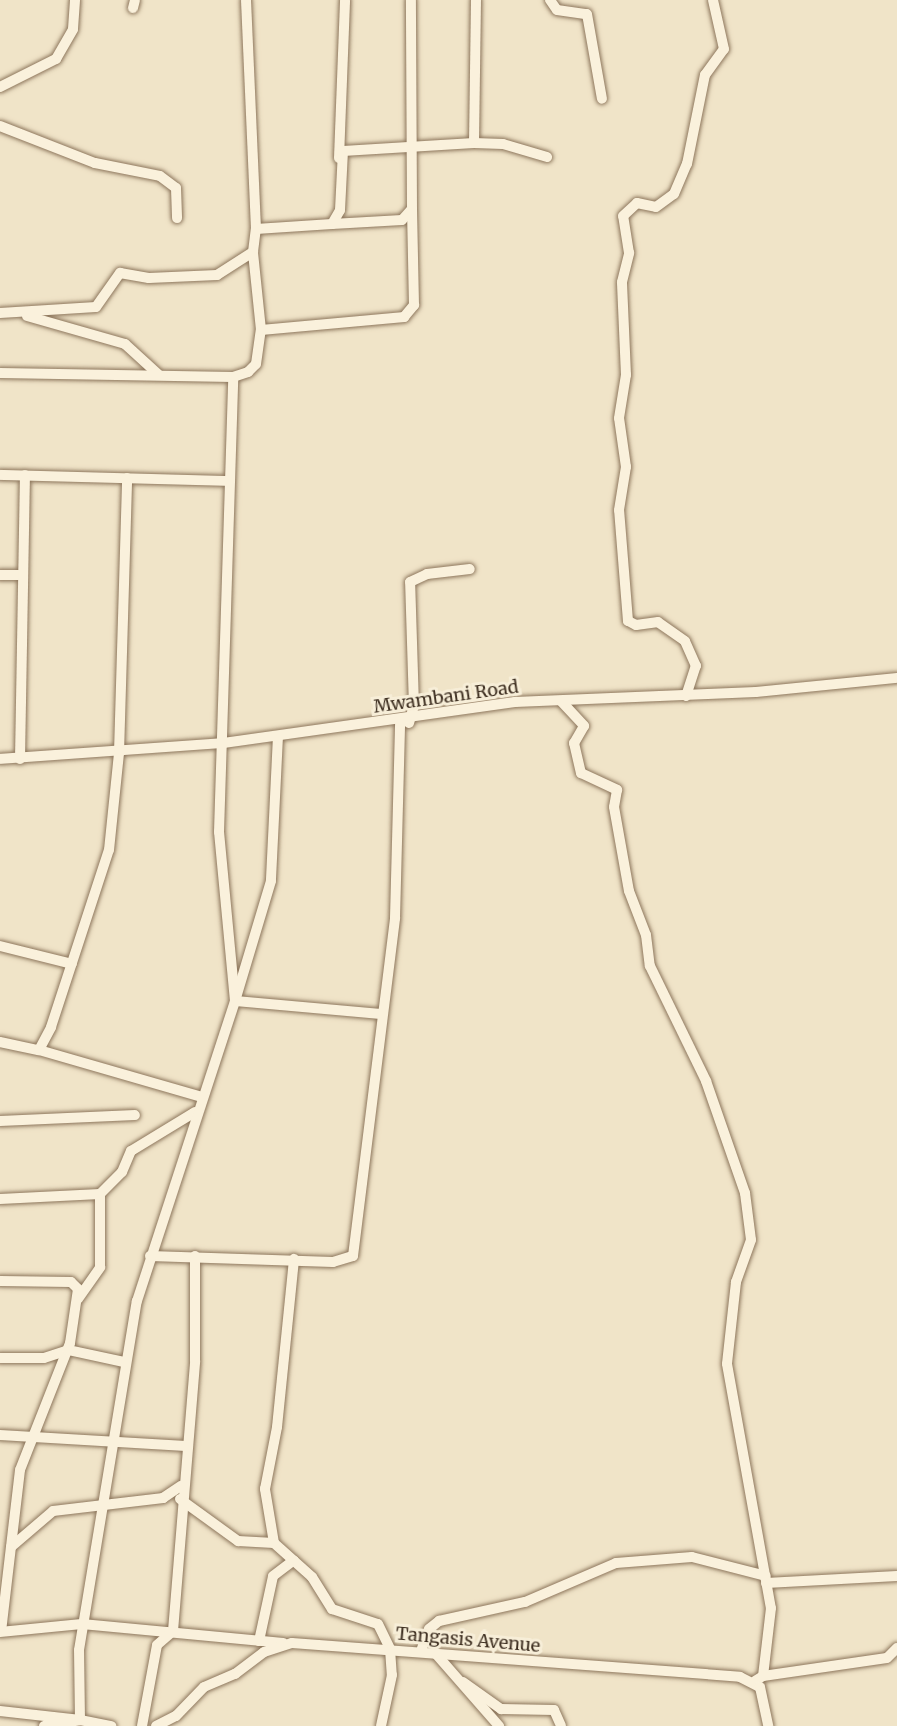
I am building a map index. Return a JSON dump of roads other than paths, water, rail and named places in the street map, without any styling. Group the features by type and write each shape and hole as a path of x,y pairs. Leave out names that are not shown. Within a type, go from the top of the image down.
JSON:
{"street":[{"path":"0,87 56,59 73,29 75,0"},
{"path":"0,373 233,377 256,364 261,330 253,252 256,229 246,0"},
{"path":"332,224 340,210 339,158 345,0"},
{"path":"261,330 404,317 414,305 409,148 411,0"},
{"path":"474,143 476,0"},
{"path":"550,0 557,10 587,14 602,99"},
{"path":"686,696 696,666 685,640 658,622 628,621 619,510 626,467 619,418 626,375 622,282 629,253 623,216 637,203 656,207 674,194 687,164 705,75 724,49 713,0"},
{"path":"0,126 95,162 160,176 176,188 177,218"},
{"path":"339,158 350,148 409,148 474,143 502,144 547,157"},
{"path":"256,229 402,220 412,209"},
{"path":"2,312 96,307 120,273 149,278 217,275 253,252"},
{"path":"2,312 125,344 159,375"},
{"path":"233,377 219,832 235,1001"},
{"path":"0,475 229,481"},
{"path":"20,759 20,575 25,475"},
{"path":"39,1050 72,963 109,850 118,753 127,478"},
{"path":"403,736 412,718 410,582 427,574 470,569"},
{"path":"0,575 20,575"},
{"name":"Mwambani Road","path":"0,759 118,753 223,743 561,701 686,696 897,678"},
{"path":"561,701 584,726 574,743 581,773 617,790 614,807 629,891 646,935 650,966 706,1081 745,1193 751,1240 736,1282 727,1364 771,1616 759,1679 764,1695 768,1726"},
{"path":"150,1256 171,1254 333,1262 353,1256 356,1250 381,1014 395,918 403,736 400,721"},
{"path":"80,1720 82,1624 104,1505 124,1362 153,1240 195,1112 235,1001 271,882 278,736"},
{"path":"0,946 72,963"},
{"path":"235,1001 381,1014"},
{"path":"0,1042 39,1050 202,1096"},
{"path":"0,1199 84,1199 100,1194 122,1172 131,1151 195,1112"},
{"path":"0,1121 135,1115"},
{"path":"100,1194 100,1267 78,1299 68,1350 31,1434 20,1470 7,1550 1,1632 82,1624 292,1643"},
{"path":"153,1240 171,1254"},
{"path":"142,1726 157,1645 173,1631 181,1486 195,1361 195,1256"},
{"path":"274,1544 265,1489 277,1427 294,1259"},
{"path":"0,1281 71,1282 78,1299"},
{"path":"0,1358 44,1358 68,1350 124,1362"},
{"path":"0,1435 31,1434 186,1446"},
{"path":"7,1550 53,1511 163,1498 181,1486"},
{"path":"180,1499 238,1541 274,1544 312,1577 332,1609 378,1624 390,1649 392,1675 381,1726"},
{"path":"421,1651 429,1629 440,1621 525,1602 616,1563 692,1557 766,1580 897,1576"},
{"path":"259,1641 273,1576 294,1560"},
{"path":"148,1629 157,1645"},
{"name":"Tangasis Avenue","path":"156,1726 176,1716 204,1687 235,1674 264,1652 292,1643 421,1651 759,1679 887,1658 897,1648"},
{"path":"436,1654 463,1682 499,1726"},
{"path":"463,1682 501,1709 554,1710 561,1726"},
{"path":"0,1711 111,1726"},
{"path":"44,1726 80,1720"}]}
